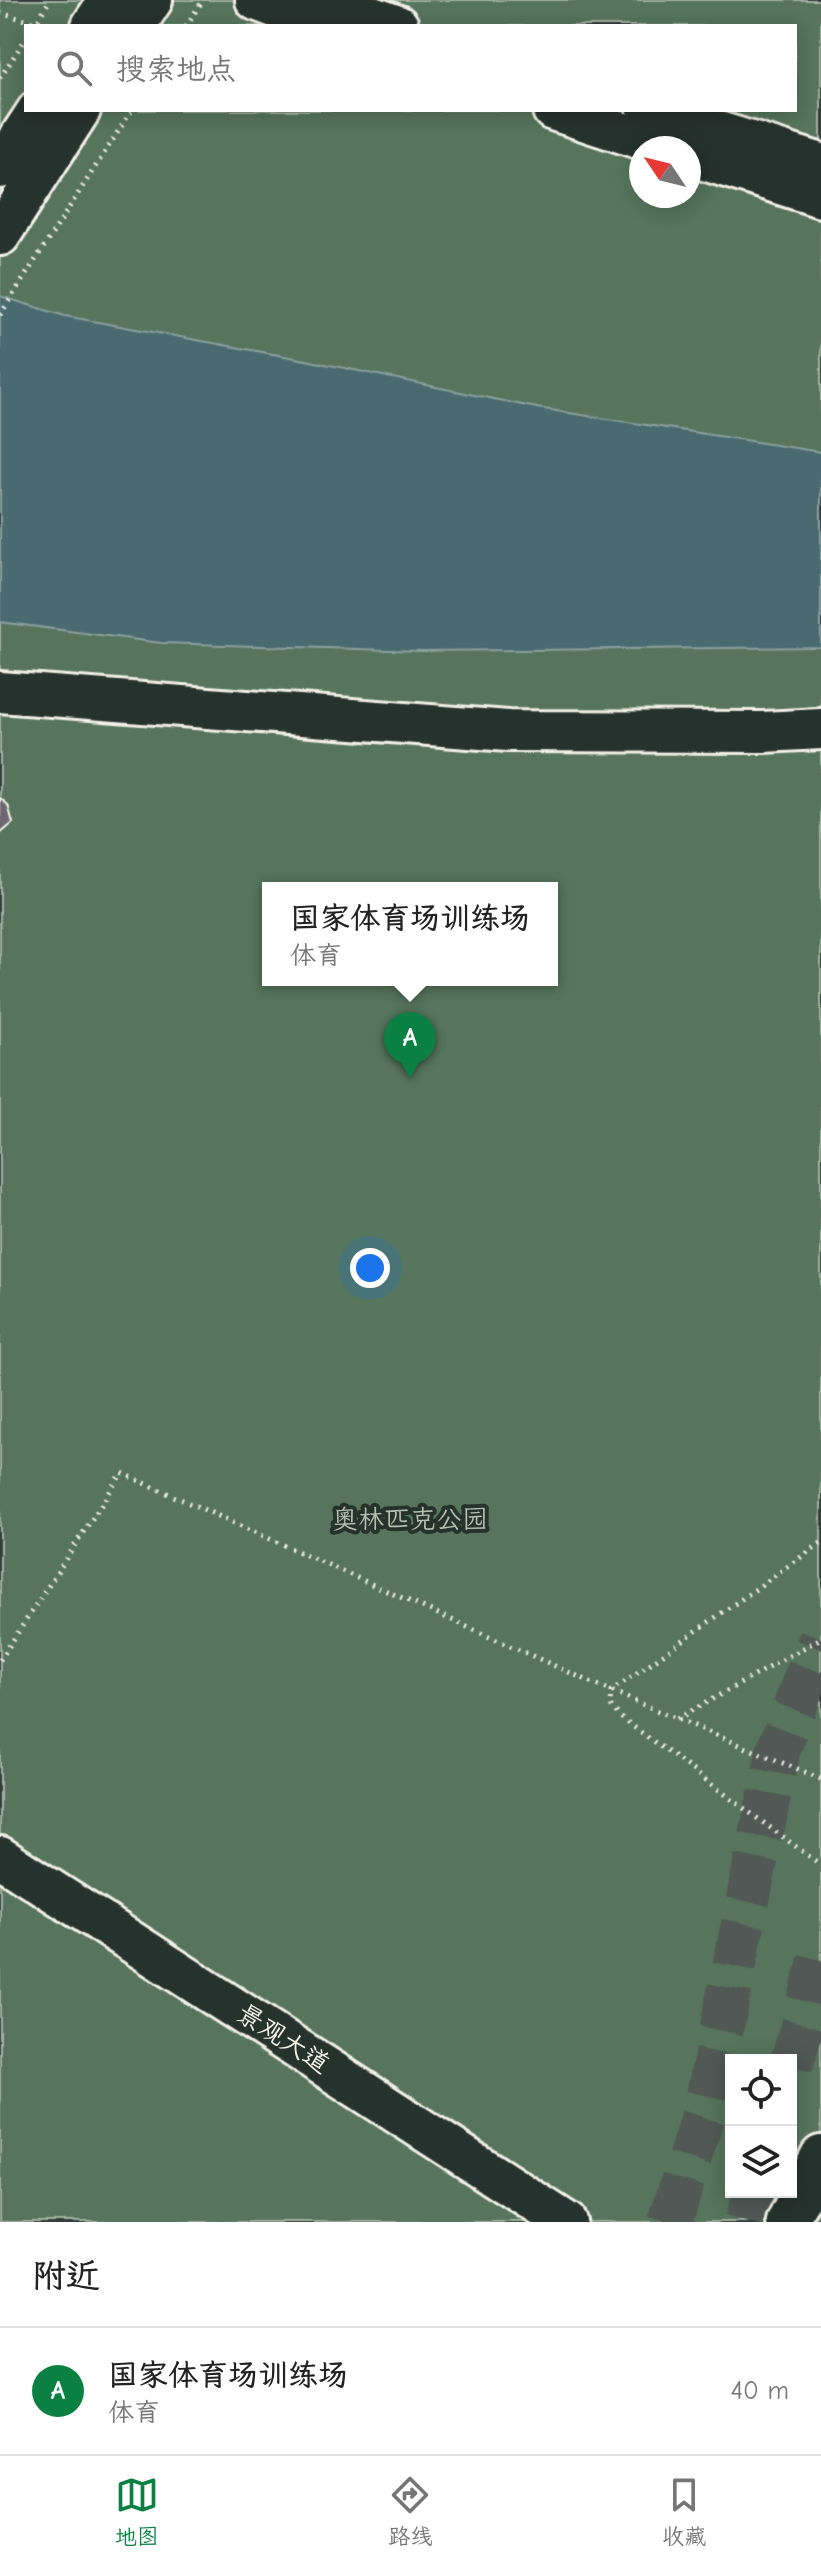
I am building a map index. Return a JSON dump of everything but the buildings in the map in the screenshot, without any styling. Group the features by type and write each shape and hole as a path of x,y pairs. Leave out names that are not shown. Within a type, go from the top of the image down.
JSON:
{"street":[{"path":"93,24 109,0"},
{"path":"136,24 152,0"},
{"path":"256,0 320,24"},
{"path":"326,0 392,24"},
{"path":"0,168 37,112"},
{"path":"0,235 79,112"},
{"path":"559,112 632,136"},
{"path":"654,112 821,164"},
{"path":"701,159 821,197"},
{"path":"0,692 508,731 763,732 821,729"},
{"name":"景观大道","path":"0,1857 566,2222"},
{"path":"787,2222 821,2156"}],"path":[{"path":"0,13 35,24 50,0"},
{"path":"187,24 203,0"},
{"path":"0,78 24,41"},
{"path":"0,315 131,112"},
{"path":"0,1660 122,1473 611,1691 821,1779"},
{"path":"611,1691 821,1543"},
{"path":"677,1719 821,1638"},
{"path":"611,1691 610,1705 620,1717 821,1865"}],"green space":[{"name":"奥林匹克公园","path":"0,0 821,0 821,2222 0,2222"}],"water":[{"path":"0,296 65,316 306,360 537,408 821,452 821,647 422,651 161,643 0,622"}],"tunnel":[{"path":"670,2222 706,2105 779,1748 821,1638"},
{"path":"794,2054 821,1959"},
{"path":"746,2222 753,2198"}],"place":[{"name":"国家体育场训练场","path":"410,1078"}]}
